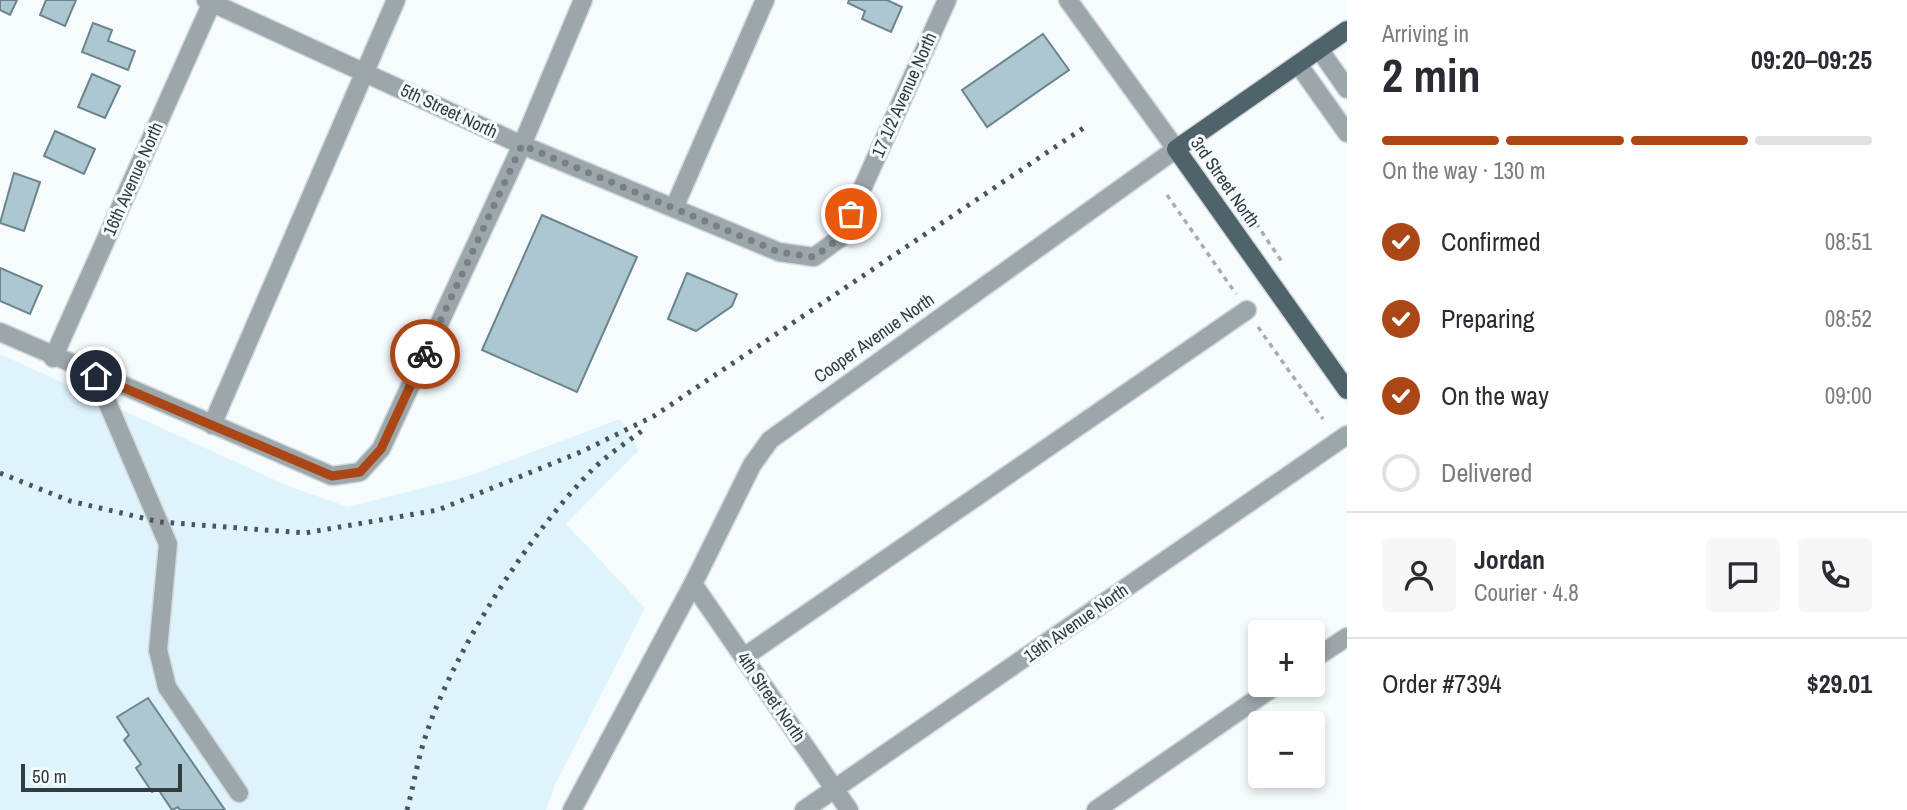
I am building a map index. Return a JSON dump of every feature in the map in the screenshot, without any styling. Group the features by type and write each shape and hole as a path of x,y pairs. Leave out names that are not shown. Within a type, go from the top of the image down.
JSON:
{"main road":[{"name":"Cooper Avenue North","path":"1176,149 1347,30"},
{"name":"3rd Street North","path":"1176,149 1347,390"}],"street":[{"path":"212,425 396,0"},
{"path":"0,332 53,358 332,476 360,472 381,449 522,145 583,0"},
{"path":"674,208 765,0"},
{"name":"17 1/2 Avenue North","path":"814,257 840,238 947,0"},
{"name":"3rd Street North","path":"1068,0 1176,149"},
{"name":"5th Street North","path":"210,1 522,145 779,252 814,257"},
{"name":"16th Avenue North","path":"53,358 210,1"},
{"path":"1319,49 1347,89"},
{"path":"1298,64 1347,133"},
{"name":"Cooper Avenue North","path":"572,810 693,584 752,465 770,440 1176,149"},
{"path":"744,657 1247,310"},
{"path":"96,376 168,544 158,650 167,687 239,793"},
{"name":"19th Avenue North","path":"804,810 1347,435"},
{"name":"4th Street North","path":"693,584 849,810"},
{"path":"1325,651 1347,637"},
{"path":"1096,810 1259,697"}],"shaded area":[{"path":"0,354 288,486 348,507 469,476 620,419 639,450 566,524 645,608 554,787 546,810 0,810"}],"building":[{"path":"0,0 17,0 10,15 0,10"},
{"path":"46,0 76,0 65,26 40,15"},
{"path":"849,0 887,0 902,7 891,32 862,19 865,11 848,3"},
{"path":"93,23 112,30 108,41 135,51 128,70 82,52"},
{"path":"1043,34 1069,70 987,127 962,90"},
{"path":"92,74 120,86 105,118 78,107"},
{"path":"55,131 95,149 84,174 44,156"},
{"path":"14,173 40,182 24,231 0,223"},
{"path":"542,215 637,257 577,392 482,350"},
{"path":"0,268 42,286 30,314 0,301"},
{"path":"687,273 737,294 732,306 696,331 668,319"},
{"path":"148,698 225,810 180,810 178,807 172,810 158,789 152,792 136,768 141,764 124,740 129,735 117,717"}],"railway":[{"path":"0,473 70,501 160,522 305,533 438,510 583,451 654,416 1088,125"},
{"path":"407,810 424,741 440,699 475,629 520,559 568,496 598,464 647,427"}],"way so far":[{"path":"425,354 522,145 779,252 814,257 840,238 851,214"}],"route":[{"path":"96,376 332,476 360,472 381,449 425,354"}]}
